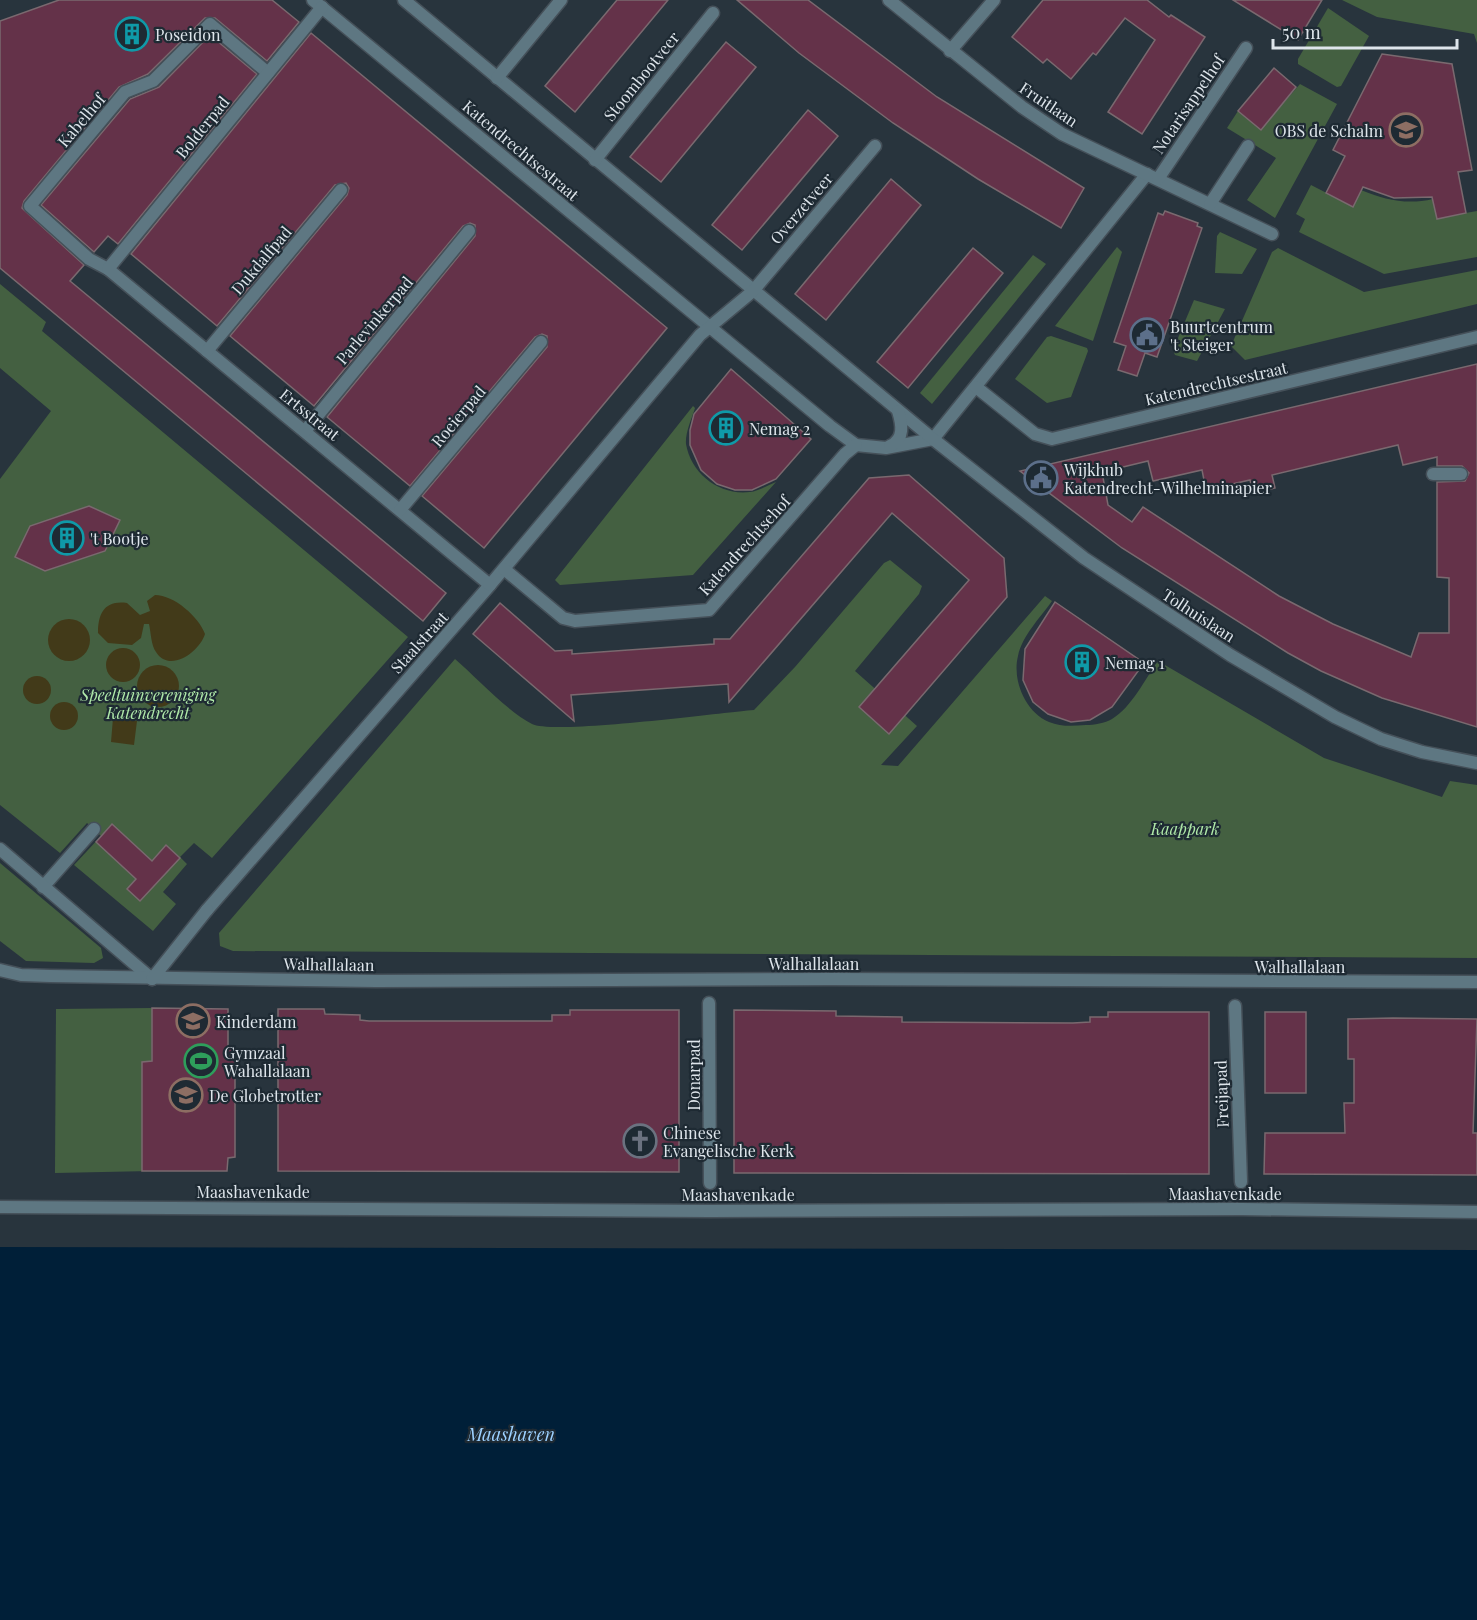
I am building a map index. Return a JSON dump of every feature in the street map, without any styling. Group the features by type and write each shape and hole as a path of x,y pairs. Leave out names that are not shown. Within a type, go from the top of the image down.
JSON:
{"street":[{"path":"404,0 933,439"},
{"path":"497,78 561,0"},
{"name":"Fruitlaan","path":"889,0 1022,107 1062,134 1272,234"},
{"path":"950,51 994,0"},
{"name":"Bolderpad","path":"108,269 268,73 317,4"},
{"name":"Katendrechtsestraat","path":"317,4 856,445"},
{"name":"Stoombootveer","path":"595,160 713,13"},
{"name":"Kabelhof","path":"108,269 89,259 30,206 125,92 153,81 210,24 268,73"},
{"name":"Notarisappelhof","path":"1152,176 1246,48"},
{"name":"Overzetveer","path":"753,291 874,146"},
{"path":"1210,204 1248,146"},
{"path":"856,445 886,448 933,439 1152,176"},
{"name":"Dukdalfpad","path":"207,351 341,190"},
{"name":"Parlevinkerpad","path":"305,431 469,231"},
{"name":"Ertsstraat","path":"108,269 490,585"},
{"path":"709,326 753,291"},
{"name":"Staalstraat","path":"152,979 207,910 504,569 709,326"},
{"name":"Katendrechtsestraat","path":"976,387 1035,434 1052,439 1477,337"},
{"name":"Roeierpad","path":"400,510 541,342"},
{"path":"886,448 896,442 902,430 898,411"},
{"name":"Tolhuislaan","path":"933,439 1084,558 1276,683 1381,739 1422,752 1477,764"},
{"name":"Katendrechtsehof","path":"504,569 562,618 575,621 709,610 844,454 856,445"},
{"path":"1433,474 1461,474"},
{"path":"43,887 94,829"},
{"path":"0,849 152,979"},
{"name":"Walhallalaan","path":"0,970 21,975 152,979 1477,982"},
{"name":"Donarpad","path":"709,1003 710,1183"},
{"name":"Freijapad","path":"1235,1006 1241,1182"},
{"name":"Maashavenkade","path":"0,1207 710,1211 1242,1209 1477,1212"}],"green space":[{"path":"1342,0 1477,0 1477,43 1474,34 1377,17"},
{"path":"1328,8 1369,36 1341,86 1337,87 1298,64 1298,59"},
{"path":"1300,84 1337,104 1275,218 1247,200 1276,158 1227,128 1238,111 1261,129"},
{"path":"1311,185 1352,206 1361,190 1396,200 1414,202 1433,199 1437,218 1477,211 1477,257 1384,274 1299,232 1305,219 1296,214"},
{"path":"1220,232 1257,249 1242,274 1215,273 1217,236"},
{"path":"1117,247 1122,252 1093,341 1055,326"},
{"path":"1278,248 1364,292 1477,270 1477,304 1245,360 1231,346 1272,252"},
{"path":"1033,255 1046,264 932,404 920,393"},
{"name":"Speeltuinvereniging Katendrecht","path":"0,284 46,322 42,331 408,637 212,858 194,843 180,857 187,864 163,892 176,904 153,931 74,865 101,836 87,823 60,853 0,805 0,479 51,411 0,368"},
{"path":"1194,300 1225,309 1197,361 1175,355 1173,350"},
{"path":"1051,336 1087,348 1088,351 1071,397 1047,403 1015,379 1047,337"},
{"path":"693,406 695,408 686,444 694,465 709,481 728,490 739,492 753,491 776,482 693,575 560,585 555,580"},
{"name":"Kaappark","path":"890,560 922,586 919,594 855,671 917,726 881,765 898,766 1045,596 1052,601 1023,641 1018,656 1017,675 1027,703 1033,711 1049,722 1076,726 1096,724 1112,719 1132,700 1158,661 1324,758 1442,797 1450,781 1477,785 1477,958 233,951 220,946 219,933 455,659 513,711 532,724 547,727 603,725 754,710 795,667 884,563"},
{"path":"0,863 101,948 103,958 94,963 26,961 0,941"},
{"path":"152,1008 151,1171 55,1173 56,1009"}],"sand":[{"path":"155,595 178,603 192,614 202,627 205,634 202,641 184,658 169,661 162,658 153,646 149,624 144,624 141,638 132,645 108,643 98,633 99,619 108,606 127,603 140,615 150,611 147,601"},
{"path":"69,619 77,620 84,625 89,632 89,648 84,655 77,660 69,661 61,660 54,655 49,648 48,640 49,632 54,625 61,620"},
{"path":"123,648 135,653 140,665 135,677 123,682 111,677 106,665 111,653"},
{"path":"158,665 166,666 173,671 178,678 178,694 173,701 166,706 158,707 150,706 143,701 138,694 137,686 138,678 143,671 150,666"},
{"path":"37,676 47,680 51,690 47,700 37,704 27,700 23,690 27,680"},
{"path":"64,702 74,706 78,716 74,726 64,730 54,726 50,716 54,706"},
{"path":"113,718 137,721 134,745 111,742"}],"water":[{"name":"Maashaven","path":"0,1247 1477,1250 1477,1620 0,1620"}],"building":[{"path":"59,0 272,0 299,22 267,61 215,18 205,18 148,74 119,87 24,201 22,208 84,265 70,281 446,593 423,621 0,268 0,21"},
{"path":"617,0 668,0 575,112 545,86"},
{"path":"737,0 808,0 937,97 1084,188 1061,228 978,179 893,123 799,53"},
{"path":"1043,0 1147,0 1169,17 1171,15 1205,37 1142,134 1108,112 1155,40 1125,18 1096,55 1093,53 1071,79 1047,59 1043,63 1012,37"},
{"path":"1233,0 1322,0 1298,40"},
{"path":"311,33 667,328 484,548 422,496 547,347 547,336 542,334 535,337 410,486 327,417 475,236 475,225 470,223 463,226 314,406 230,336 347,195 349,188 346,183 335,185 217,326 131,254"},
{"path":"210,35 257,74 118,244 108,236 94,252 41,205 130,99 159,87"},
{"path":"726,42 756,67 661,182 630,157"},
{"path":"1382,54 1452,64 1472,170 1458,172 1466,213 1437,219 1432,197 1394,198 1363,187 1353,207 1326,193 1345,156 1333,150"},
{"path":"1274,68 1296,87 1261,130 1238,111"},
{"path":"808,110 838,136 742,250 712,225"},
{"path":"891,179 921,205 826,320 795,294"},
{"path":"1165,211 1198,223 1197,226 1202,228 1157,357 1145,353 1137,376 1118,370 1126,346 1114,342 1158,213 1163,215"},
{"path":"973,248 1003,273 908,388 877,362"},
{"path":"1477,364 1477,727 1382,698 1321,671 1288,653 1122,548 1020,471","holes":["1398,445 1403,465 1437,457 1437,466 1462,466 1469,473 1465,481 1437,482 1437,577 1449,578 1449,633 1419,633 1411,657 1333,624 1279,596 1143,507 1132,522 1108,505 1102,472 1148,461 1153,481 1202,470 1206,490 1250,480 1253,493 1275,488 1272,475"]},
{"name":"Nemag 2","path":"731,369 811,439 776,479 752,490 735,490 717,484 701,470 690,445 690,430 694,414"},
{"path":"909,475 1004,558 1007,597 889,734 859,707 969,580 892,513 729,702 728,684 571,695 574,721 473,634 500,603 555,651 572,650 572,654 714,644 714,639 730,639 869,478"},
{"name":"'t Bootje","path":"89,506 120,520 105,551 45,571 15,557 30,526"},
{"name":"Nemag 1","path":"1055,602 1144,663 1112,707 1090,720 1071,722 1048,714 1033,702 1023,680 1025,649"},
{"path":"112,824 152,861 166,845 180,858 140,901 127,889 136,879 96,842"},
{"path":"152,1008 228,1009 228,1047 235,1047 235,1157 228,1158 227,1171 142,1171 142,1062 152,1061"},
{"path":"278,1009 324,1009 325,1014 360,1015 360,1020 369,1021 552,1021 552,1015 570,1015 570,1010 679,1010 679,1172 278,1171"},
{"path":"734,1010 836,1011 836,1016 902,1017 902,1022 1073,1023 1090,1022 1090,1017 1108,1017 1108,1012 1209,1012 1209,1174 734,1173"},
{"path":"1265,1012 1306,1012 1306,1093 1265,1093"},
{"path":"1348,1019 1477,1019 1473,1133 1477,1133 1477,1175 1264,1174 1265,1133 1345,1133 1344,1103 1354,1103 1354,1059 1348,1059"}],"place":[{"name":"Poseidon","path":"132,34"},
{"name":"OBS de Schalm","path":"1406,130"},
{"name":"Buurtcentrum 't Steiger","path":"1147,335"},
{"name":"Nemag 2","path":"726,428"},
{"name":"Wijkhub Katendrecht-Wilhelminapier","path":"1041,478"},
{"name":"'t Bootje","path":"67,538"},
{"name":"Nemag 1","path":"1082,662"},
{"name":"Kinderdam","path":"193,1021"},
{"name":"Gymzaal Wahallalaan","path":"201,1061"},
{"name":"De Globetrotter","path":"186,1095"},
{"name":"Chinese Evangelische Kerk","path":"640,1141"}]}
